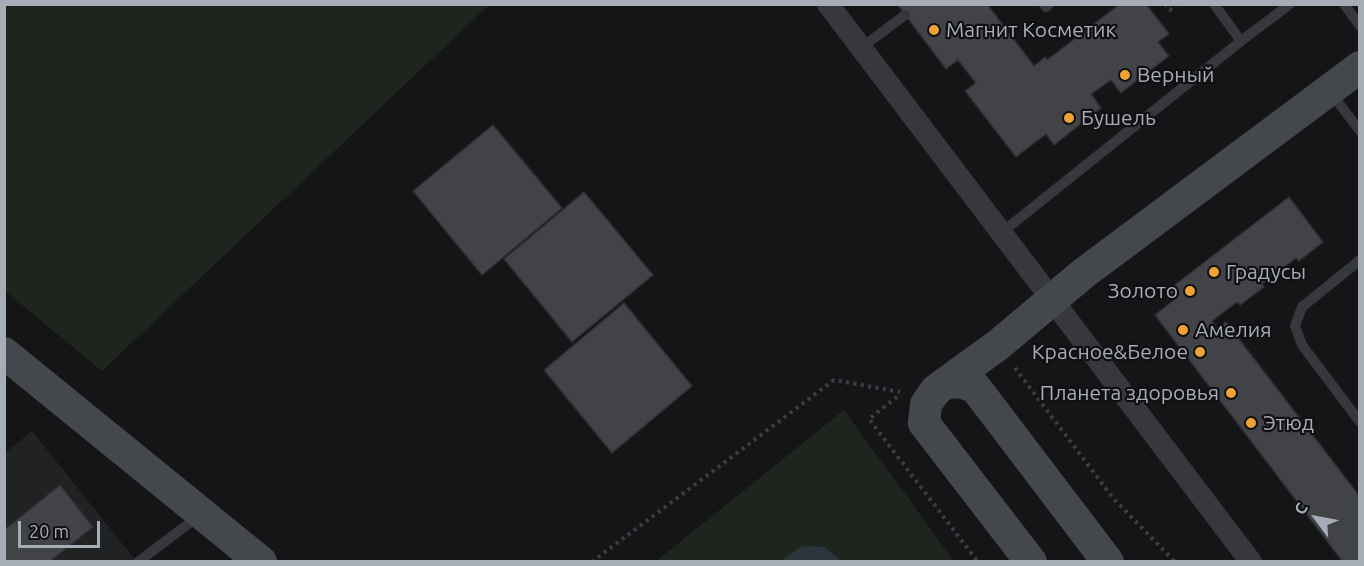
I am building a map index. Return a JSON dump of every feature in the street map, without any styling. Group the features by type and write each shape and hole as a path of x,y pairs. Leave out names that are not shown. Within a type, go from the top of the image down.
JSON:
{"street":[{"path":"828,4 1251,561"},
{"path":"1031,561 924,423 926,404 936,390 961,385 1084,273 1359,67"},
{"path":"4,353 261,561"},
{"path":"961,385 1108,561"}],"lane":[{"path":"1044,4 1046,7 1049,4"},
{"path":"1214,4 1241,41"},
{"path":"1001,233 1290,4"},
{"path":"1344,4 1359,26"},
{"path":"861,48 905,15"},
{"path":"1329,90 1359,131"},
{"path":"1359,260 1302,307 1294,326 1302,345 1359,422"},
{"path":"138,561 202,513"}],"path":[{"path":"1166,4 1170,10 1177,4"},
{"path":"592,561 834,380 903,393 924,423"}],"shaded area":[{"path":"4,5 489,5 102,371 5,291"},
{"path":"844,410 954,561 655,562"},
{"path":"32,431 136,561 5,562 5,453"},
{"path":"803,546 825,547 841,561 781,561"}],"building":[{"path":"897,4 987,4 1034,66 1045,57 1047,60 1120,4 1146,4 1169,34 1158,42 1169,56 1121,93 1111,80 1091,94 1101,108 1054,145 1046,134 1016,157 965,91 976,83 958,60 946,69"},
{"path":"493,125 562,208 482,275 413,191"},
{"path":"584,192 653,275 572,342 504,259"},
{"path":"1289,197 1323,242 1299,261 1296,258 1262,284 1264,287 1240,305 1237,302 1212,321 1217,329 1226,322 1360,497 1360,562 1343,562 1155,315 1174,300 1167,291"},
{"path":"624,303 692,386 612,453 544,370"},
{"path":"60,485 93,527 49,562 4,562 4,530"}],"place":[{"name":"Магнит Косметик","path":"934,30"},
{"name":"Верный","path":"1125,75"},
{"name":"Бушель","path":"1069,118"},
{"name":"Градусы","path":"1214,272"},
{"name":"Золото","path":"1190,291"},
{"name":"Амелия","path":"1183,330"},
{"name":"Красное&Белое","path":"1200,352"},
{"name":"Планета здоровья","path":"1231,393"},
{"name":"Этюд","path":"1251,423"}]}
